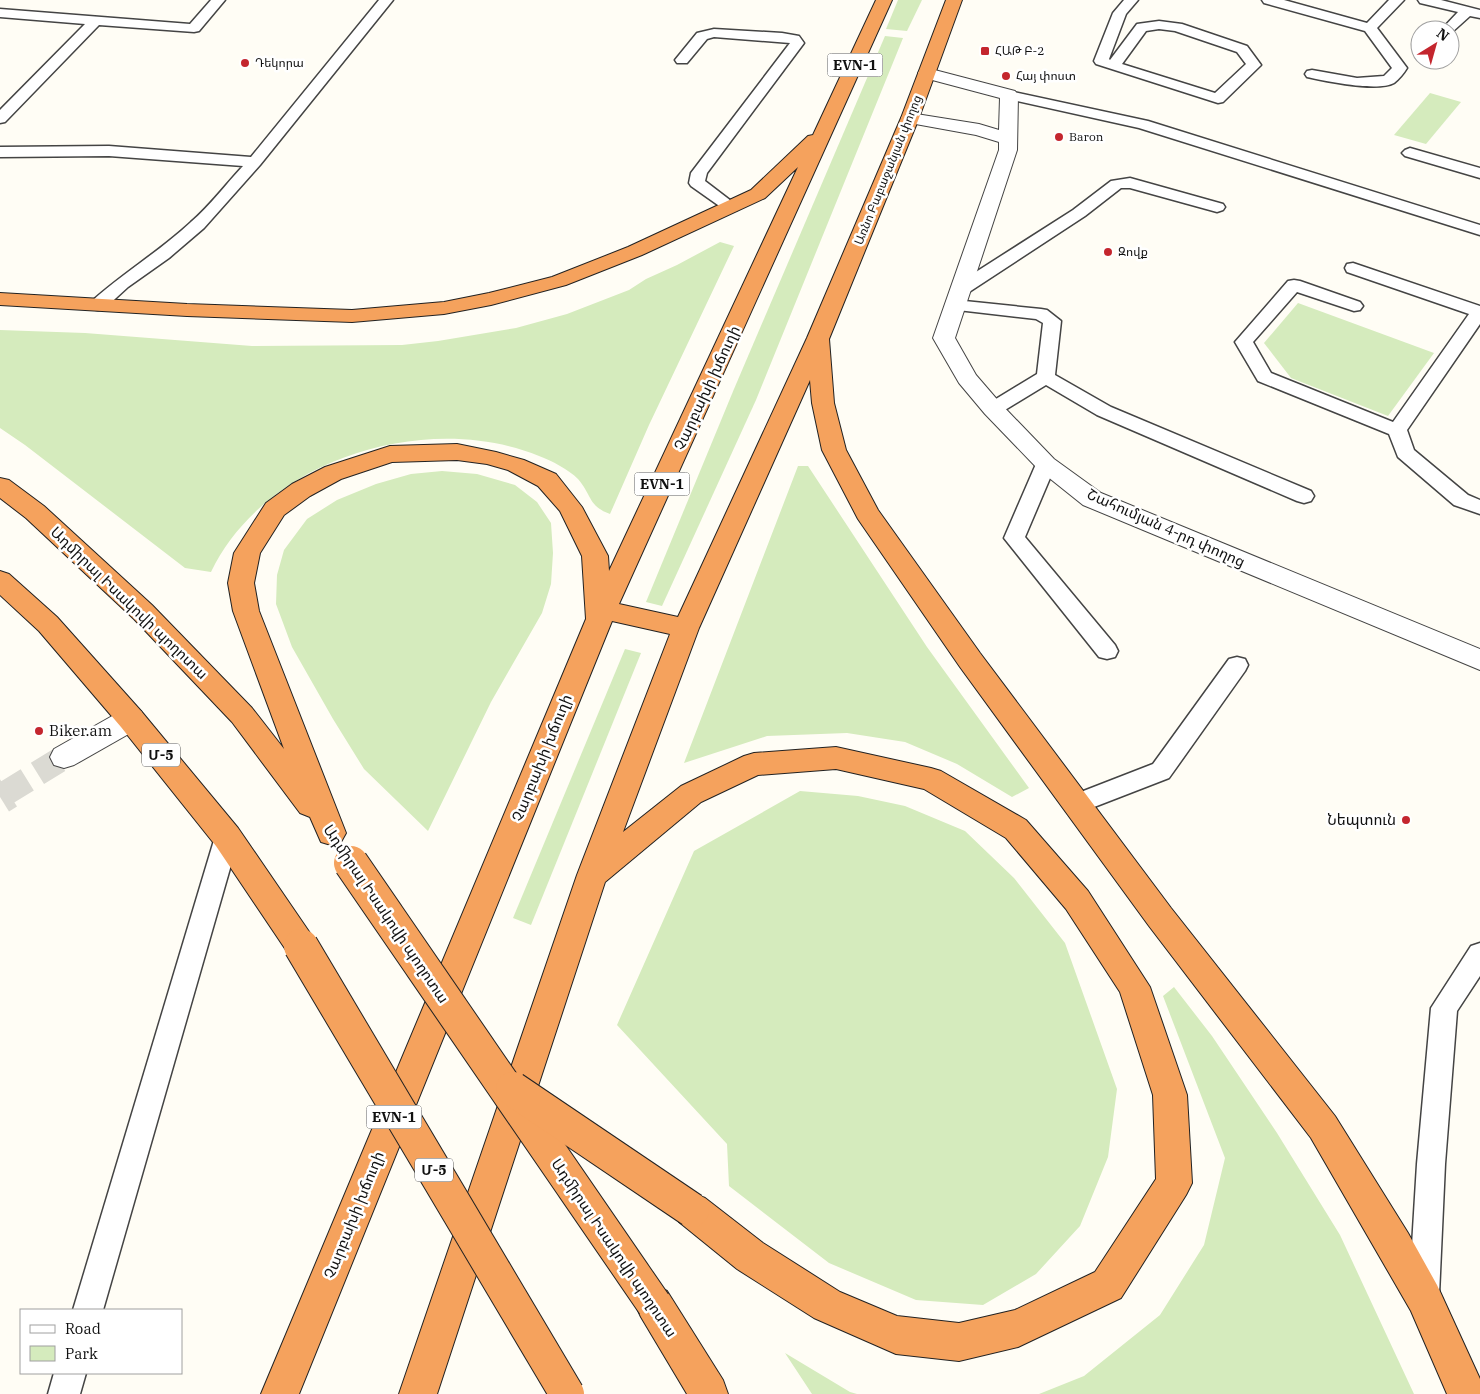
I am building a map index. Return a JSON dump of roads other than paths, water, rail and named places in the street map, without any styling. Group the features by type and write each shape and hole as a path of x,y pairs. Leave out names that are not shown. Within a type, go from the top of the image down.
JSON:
{"highway":[{"name":"EVN-1","path":"825,130 884,0"},
{"name":"Առնո Բաբաջանյան փողոց","path":"818,338 910,118 954,0"},
{"path":"0,299 254,314 352,316 444,308 491,299 559,281 636,251 758,194 825,130"},
{"name":"Չարբախի խճուղի","path":"280,1394 601,615 825,130"},
{"path":"418,1394 592,875 686,628 818,338"},
{"path":"818,338 823,403 834,450 867,514 970,660 1160,917 1323,1127 1396,1246 1424,1298 1467,1394"},
{"path":"331,834 246,611 241,583 247,553 275,509 301,490 333,473 390,454 457,452 488,457 516,465 547,480 570,506 595,556 601,615 686,628"},
{"name":"Ադմիրալ Իսակովի պողոտա","path":"0,486 35,512 136,605 235,708 331,834 654,1304 709,1394"},
{"name":"Մ-5","path":"0,580 48,624 132,719 227,837 301,946 567,1394"},
{"path":"499,1079 692,1210 750,1256 827,1305 896,1335 959,1342 1018,1328 1108,1285 1174,1183 1170,1095 1134,986 1077,900 1016,828 931,779 836,758 754,764 691,794 592,875"}],"street":[{"path":"927,73 1010,94"},
{"name":"Շահումյան 4-րդ փողոց","path":"1010,94 1008,150 944,338 967,378 993,409 1046,464 1092,498 1480,660"},
{"path":"910,118 979,130 1008,139"},
{"path":"64,757 132,719"}],"lane":[{"path":"0,13 194,28 218,0"},
{"path":"98,305 122,282 163,254 198,225 255,162 386,0"},
{"path":"1113,66 1142,27 1159,25 1178,27 1242,49 1254,65 1218,99 1113,66 1101,61 1120,13 1131,0"},
{"path":"1269,0 1370,28 1400,68 1388,80 1357,82 1312,74"},
{"path":"1370,28 1397,0"},
{"path":"1425,0 1473,12"},
{"path":"1460,21 1473,12"},
{"path":"0,119 96,19"},
{"path":"682,60 702,36 714,33 782,37 794,39 797,43 699,173 696,183 731,207"},
{"path":"1010,94 1143,124 1480,230"},
{"path":"0,152 109,151 255,162"},
{"path":"1410,153 1480,173"},
{"path":"957,298 1079,213 1117,184 1130,183 1217,207"},
{"path":"1353,268 1480,312 1397,430"},
{"path":"1354,306 1294,285 1244,342 1264,377 1397,430 1405,453 1462,500 1480,507"},
{"path":"957,298 1041,314 1052,321 1046,377"},
{"path":"993,409 1046,377"},
{"path":"1046,377 1104,411 1304,496"},
{"path":"1046,464 1014,538 1107,652"},
{"path":"1076,804 1161,771 1237,666"},
{"path":"88,1309 227,837"},
{"path":"1424,1298 1431,1164 1444,1008 1480,954"},
{"path":"64,1394 70,1374"}],"tunnel":[{"path":"6,793 64,757"},
{"path":"0,797 8,792"}],"place":[{"name":"ՀԱԹ Բ-2","path":"985,51"},
{"name":"Դեկորա","path":"245,63"},
{"name":"Հայ փոստ","path":"1006,76"},
{"name":"Baron","path":"1059,137"},
{"name":"Զովք","path":"1108,252"},
{"name":"Biker.am","path":"39,731"},
{"name":"Նեպտուն","path":"1406,820"}]}
